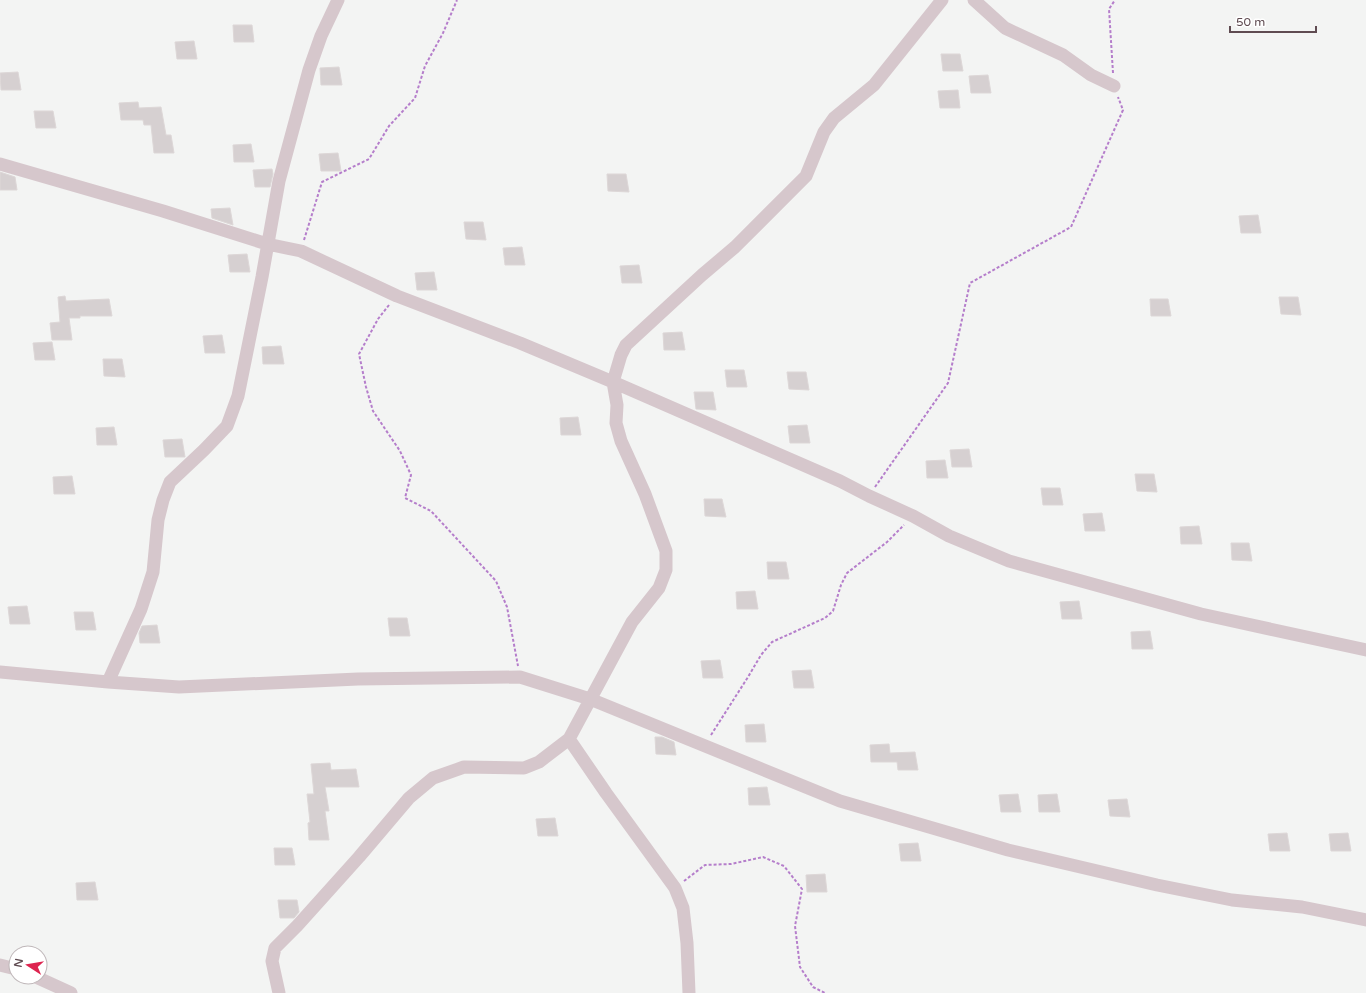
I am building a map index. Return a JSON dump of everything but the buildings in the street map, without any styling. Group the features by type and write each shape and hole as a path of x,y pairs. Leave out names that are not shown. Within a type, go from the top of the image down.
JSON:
{"street":[{"path":"108,682 141,608 153,572 158,520 163,500 170,482 227,426 238,396 262,277 279,181 309,70 321,36 338,0"},
{"path":"279,993 272,961 275,948 297,926 359,857 409,798 433,778 464,767 524,768 539,762 569,739 632,622 659,588 666,570 666,551 645,494 621,441 616,423 616,405 613,382 621,355 626,345 702,275 735,247 806,176 824,132 834,118 874,85 942,0"},
{"path":"974,0 1005,28 1063,55 1091,75 1114,86"},
{"path":"0,164 163,211 268,244 301,251 397,296 520,343 840,481 913,516 949,536 1008,561 1201,614 1366,650"},
{"path":"0,672 179,687 358,679 520,677 590,699 840,801 1008,850 1157,885 1232,900 1302,907 1366,920"},
{"path":"569,739 675,888 683,908 687,943 689,993"},
{"path":"48,982 71,993"}],"path":[{"path":"301,251 322,182 368,159 389,126 415,98 425,66 443,33 457,0"},
{"path":"869,496 948,383 970,283 1071,227 1123,110 1114,86 1110,9 1115,0"},
{"path":"397,296 378,319 359,354 373,411 400,451 411,475 405,498 431,511 496,581 507,607 520,677"},
{"path":"704,746 748,677 760,655 772,642 825,618 833,611 841,585 847,573 886,542 913,516"},
{"path":"675,888 705,865 731,864 763,858 784,866 802,889 795,926 800,967 813,987 825,993"}]}
